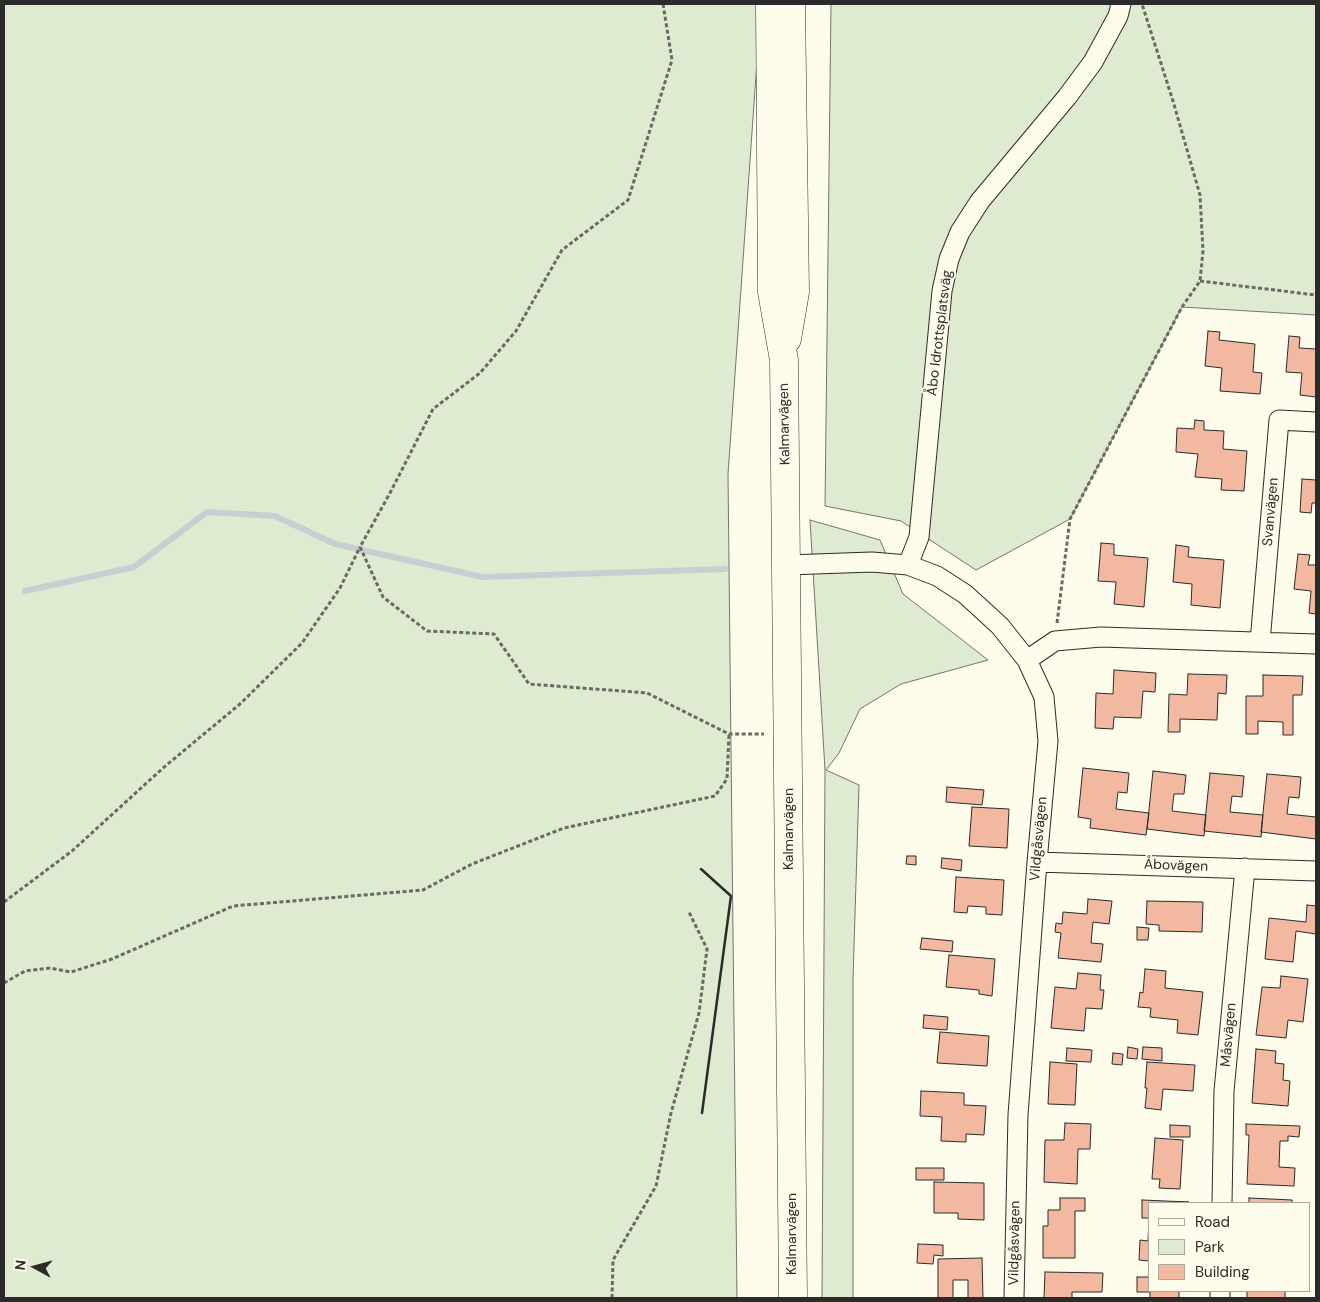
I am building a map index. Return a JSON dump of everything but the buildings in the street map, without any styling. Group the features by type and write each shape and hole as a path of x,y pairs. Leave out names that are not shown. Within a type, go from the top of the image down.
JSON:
{"highway":[{"name":"Kalmarvägen","path":"770,4 772,292 784,360 793,1298"},
{"name":"Kalmarvägen","path":"784,360 795,292 791,4"}],"street":[{"name":"Åbo Idrottsplatsväg","path":"908,565 919,537 942,291 949,259 960,232 980,200 1067,97 1093,62 1118,16 1121,4"},
{"name":"Svanvägen","path":"1260,642 1279,420 1316,422"},
{"name":"Vildgåsvägen","path":"787,565 872,562 908,565 937,576 964,594 1000,626 1027,660 1044,697 1048,741 1018,1115 1014,1298"},
{"path":"1027,660 1055,641 1101,638 1316,644"},
{"name":"Åbovägen","path":"1037,862 1316,871"},
{"name":"Måsvägen","path":"1222,1202 1224,1091 1245,868"}],"path":[{"path":"4,902 72,851 163,768 240,704 302,643 340,588 432,409 480,373 516,331 562,250 628,200 672,60 663,4"},
{"path":"1055,641 1070,519 1182,307 1200,281 1203,251 1200,195 1142,4"},
{"path":"1200,281 1316,296"},
{"path":"360,547 383,597 427,631 494,634 529,684 647,693 729,734 788,734"},
{"path":"4,983 25,971 50,968 71,972 112,959 233,906 423,890 472,864 564,828 715,796 727,780 729,734"},
{"path":"612,1298 613,1260 656,1186 671,1112 699,1013 707,949 689,912"}],"green space":[{"path":"4,4 761,4 728,474 737,1298 4,1298"},
{"path":"831,4 1316,4 1316,315 1182,307 1070,519 976,570 901,521 825,506"},
{"path":"810,520 880,540 903,594 988,660 901,684 860,709 839,753 826,770 859,785 853,979 853,1298 822,1298 825,770"}],"waterway":[{"path":"25,591 134,567 207,512 275,516 335,544 483,577 725,569"}],"wall":[{"path":"701,869 731,896 702,1113"}]}
